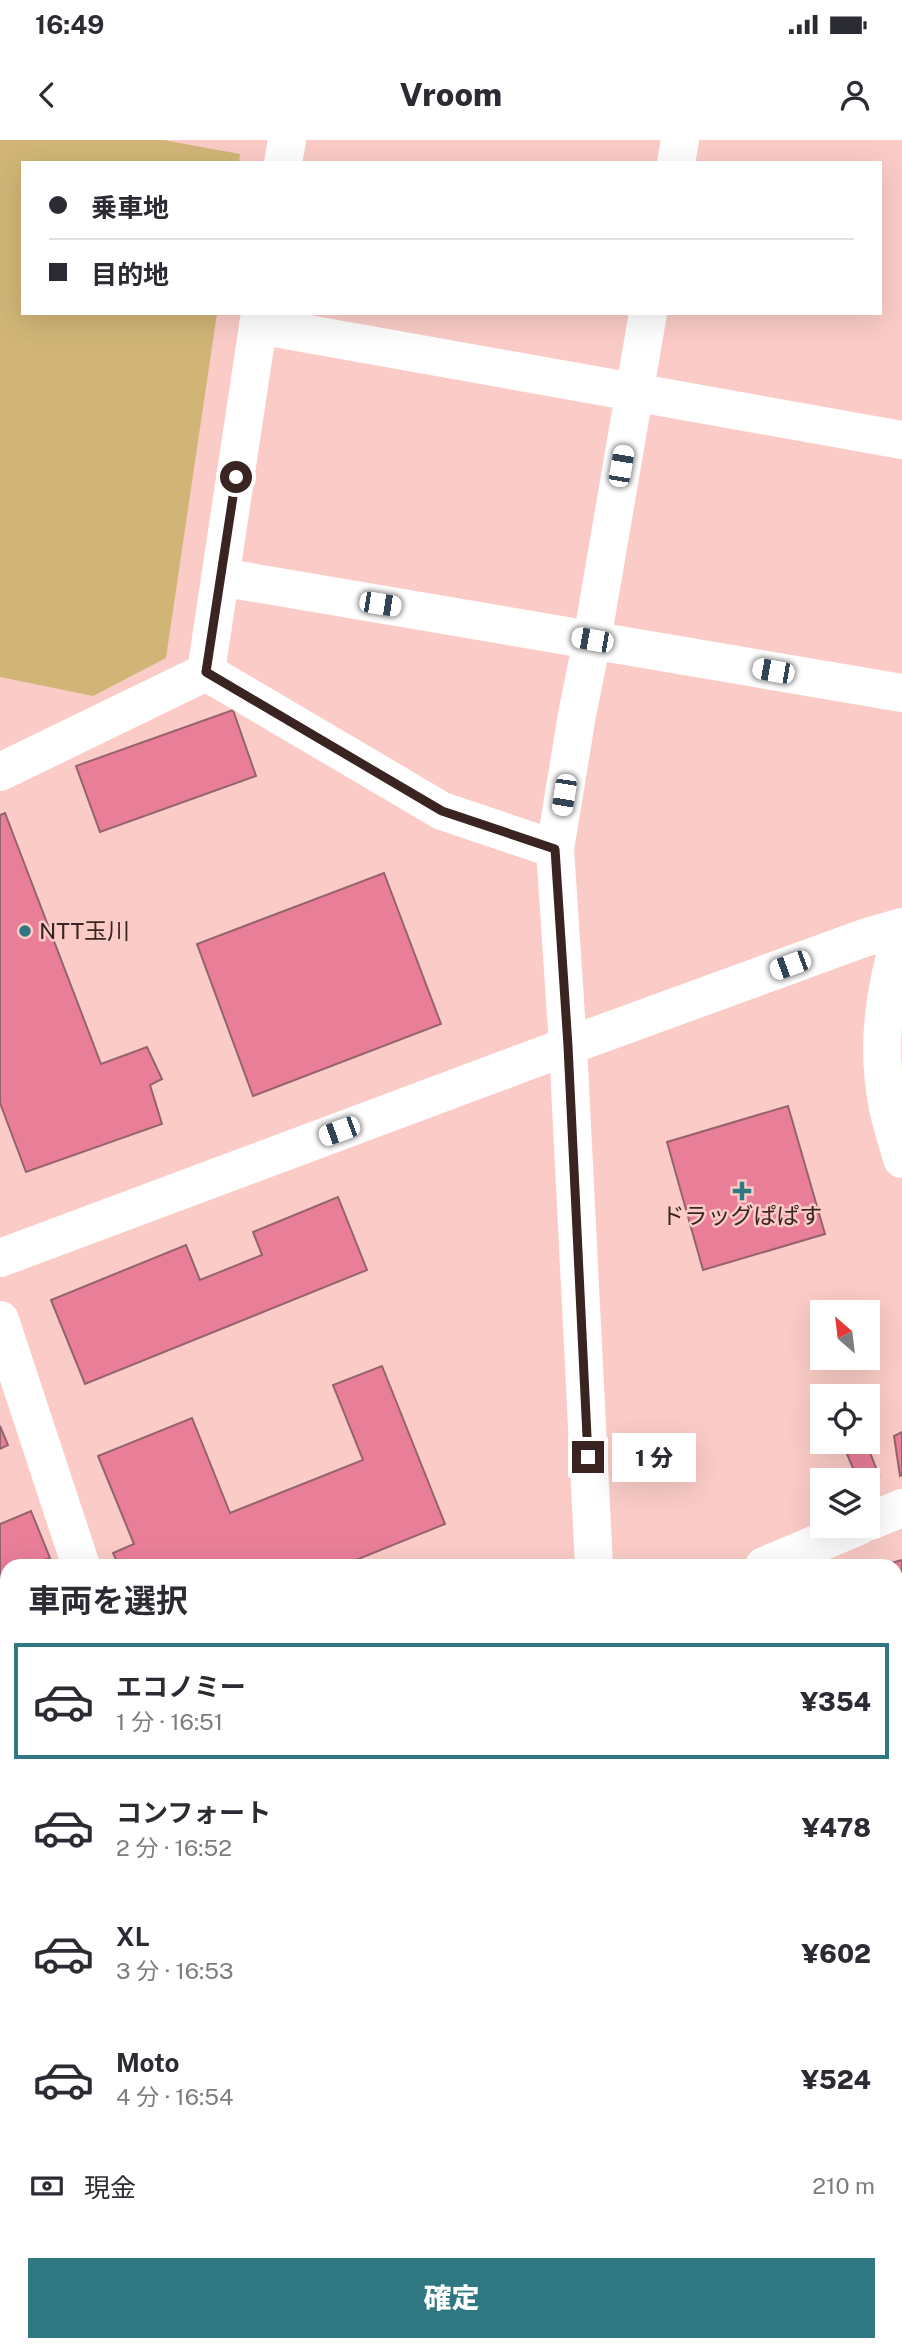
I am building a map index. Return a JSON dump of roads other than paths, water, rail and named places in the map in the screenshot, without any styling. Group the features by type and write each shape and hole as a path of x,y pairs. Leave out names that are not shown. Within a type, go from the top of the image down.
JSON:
{"street":[{"path":"283,161 287,140"},
{"path":"676,161 680,140"},
{"path":"594,1559 568,1046 555,849 576,715 592,640 648,315"},
{"path":"206,672 259,319 902,440"},
{"path":"220,577 902,693"},
{"path":"0,772 206,672"},
{"path":"206,672 442,811 555,849"},
{"path":"0,1258 864,938 902,929 886,993 881,1049 887,1105 902,1159"},
{"path":"0,1320 79,1559"},
{"path":"880,1517 902,1508"},
{"path":"781,1559 830,1538"}],"place":[{"name":"NTT玉川","path":"25,931"},
{"name":"ドラッグぱぱす","path":"742,1191"}]}
